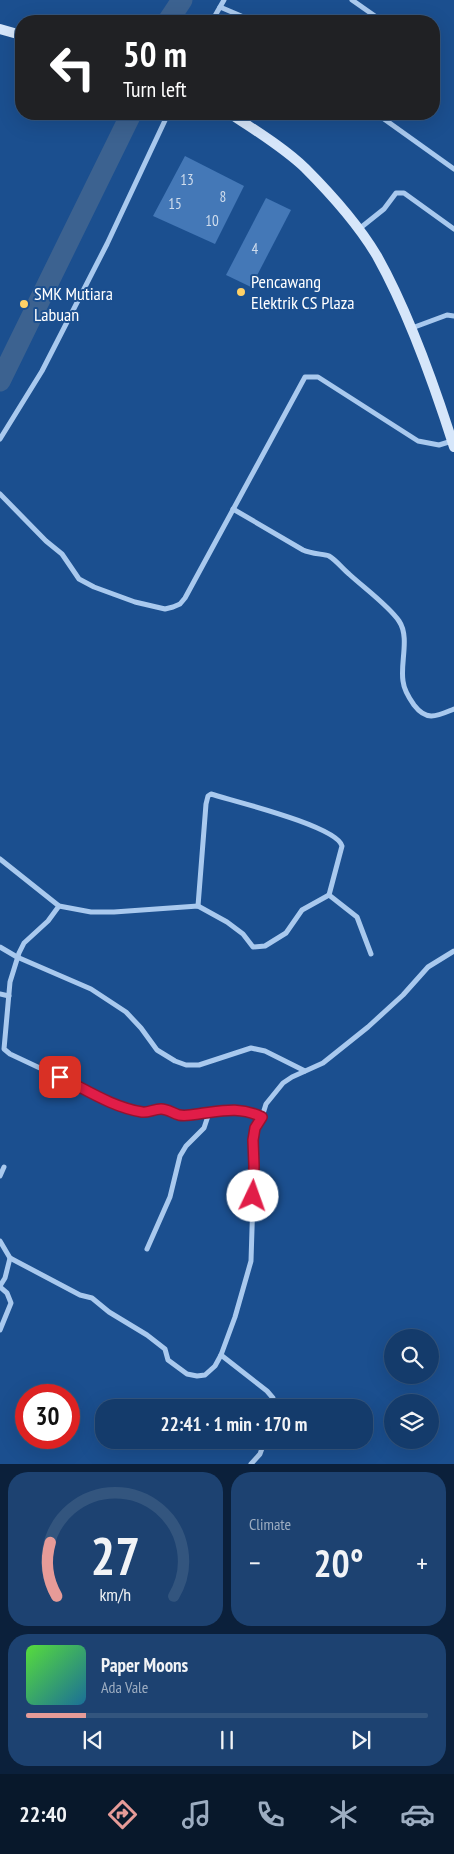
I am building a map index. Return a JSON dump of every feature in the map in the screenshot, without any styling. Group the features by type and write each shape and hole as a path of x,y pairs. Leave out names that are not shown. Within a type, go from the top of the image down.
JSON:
{"main road":[{"path":"0,29 15,34"},
{"path":"240,120 288,153 304,167 339,205 376,254 391,282 411,328 453,444"}],"street":[{"path":"215,15 224,0"},
{"path":"352,0 373,15"},
{"path":"220,7 239,15"},
{"path":"0,439 46,362 111,236 165,120"},
{"path":"385,120 454,169"},
{"path":"358,229 384,208 396,194 404,193 454,229"},
{"path":"411,328 447,315 454,316"},
{"path":"0,494 46,541 62,554 79,579 115,596 165,609 180,604 185,598 305,378 318,377 418,441 439,445 453,444"},
{"path":"234,509 303,550 312,554 328,555 379,601 399,620 402,627 404,642 403,682 410,700 421,714 427,716 437,716 454,709"},
{"path":"0,859 60,906 91,912 198,906 227,922 243,934 253,947 259,948 286,933 302,910 329,895 342,846 338,838 318,828 211,794 208,796 206,804 198,906"},
{"path":"329,895 357,917 372,954"},
{"path":"60,906 48,921 24,943 17,957 10,982 3,1040 4,1049 10,1054 124,1108 146,1112 170,1110 179,1115 232,1110 249,1111 262,1117"},
{"path":"0,947 17,957 90,989 126,1012 141,1028 156,1050 175,1061 186,1065 199,1065 251,1048 265,1050 305,1071"},
{"path":"0,1241 10,1258 80,1295 92,1298 110,1312 147,1335 165,1349 168,1360 187,1374 205,1375 215,1366 220,1355 235,1317 251,1261 253,1140 255,1128 262,1117 266,1104 283,1083 323,1063 368,1027 403,995 428,967 454,951"},
{"path":"0,994 9,996"},
{"path":"147,1249 170,1197 180,1156 186,1146 204,1128 209,1112"},
{"path":"0,1176 4,1167"},
{"path":"0,1330 11,1303 7,1293 0,1286 5,1278 10,1258"},
{"path":"220,1355 268,1391 272,1399"},
{"path":"251,1464 262,1449"}],"building":[{"path":"185,156 244,186 215,244 153,216"},
{"path":"266,198 291,210 251,287 226,275"}],"waterway":[{"path":"172,15 182,0"},
{"path":"0,381 128,120"}],"place":[{"name":"Pencawang Elektrik CS Plaza","path":"241,292"},
{"name":"SMK Mutiara Labuan","path":"24,304"}],"route":[{"path":"60,1077 101,1098 124,1108 140,1112 160,1109 170,1110 179,1115 190,1115 232,1110 249,1111 262,1117 255,1128 253,1140 253,1196"}]}
